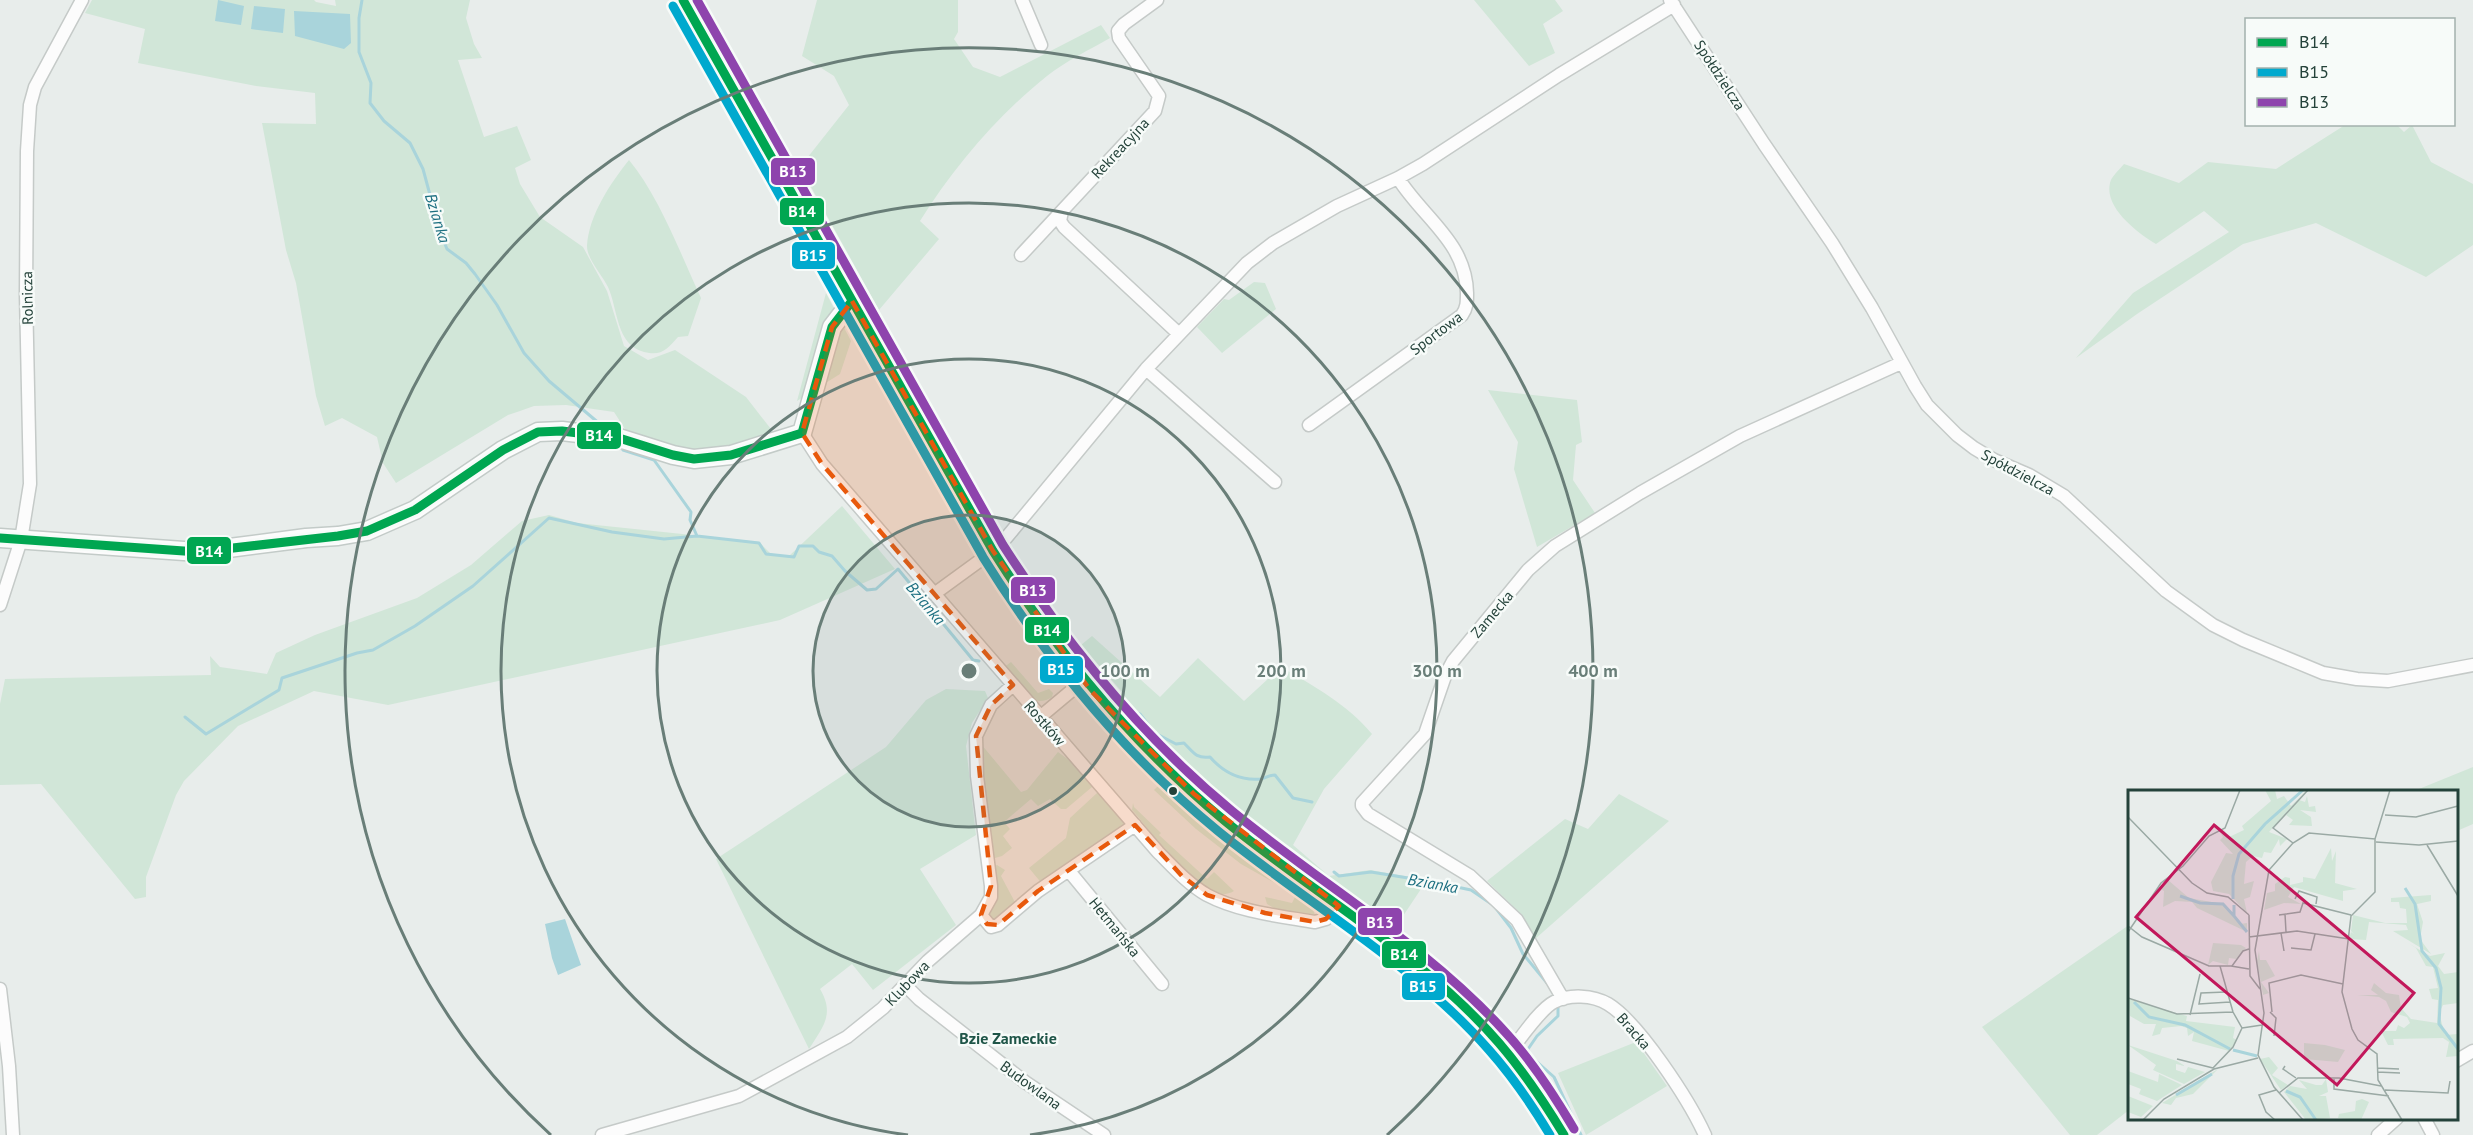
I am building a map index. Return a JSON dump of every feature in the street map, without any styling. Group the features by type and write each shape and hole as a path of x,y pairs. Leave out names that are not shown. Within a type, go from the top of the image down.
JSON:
{"street":[{"name":"Rolnicza","path":"0,605 21,540 30,484 26,294 27,151 30,105 35,87 82,0"},
{"path":"683,0 993,551 1032,614 1083,681 1133,736 1194,794 1226,821 1388,942 1432,980 1509,1053 1539,1091 1564,1135"},
{"path":"1022,0 1041,45"},
{"name":"Rekreacyjna","path":"1021,255 1155,111 1159,96 1119,38 1118,31 1157,0"},
{"path":"934,594 993,551 1146,369 1247,263 1273,243 1337,206 1398,178 1672,2"},
{"name":"Spółdzielcza","path":"1672,2 1764,144 1832,243 1927,405 1974,448 1994,460 2030,475 2064,496 2166,591 2213,625 2243,640 2323,673 2357,679 2388,681 2473,665"},
{"name":"Sportowa","path":"1309,425 1462,315 1466,309 1467,277 1459,255 1413,200 1398,178"},
{"path":"1062,211 1060,221 1064,227 1179,334"},
{"path":"0,538 198,552 367,531 415,510 503,450 538,432 562,431 619,438 673,455 694,459 731,455 802,433 832,327 852,301"},
{"name":"Zamecka","path":"1563,999 1517,920 1470,876 1368,814 1362,803 1425,734 1442,683 1453,661 1542,556 1640,493 1740,436 1901,363"},
{"path":"1146,369 1275,482"},
{"name":"Rostków","path":"802,433 822,464 934,594 1135,825 1188,881 1207,895 1224,903 1315,922 1326,919 1339,906"},
{"path":"1040,717 1083,681"},
{"path":"1013,685 991,705 976,736 977,776 991,886 991,897 981,915 987,924 995,927 1038,891 1135,825"},
{"name":"Hetmańska","path":"1069,871 1161,984"},
{"name":"Klubowa","path":"602,1135 739,1096 847,1037 883,1008 938,951 981,915"},
{"name":"Budowlana","path":"906,985 919,999 1025,1082 1104,1135"},
{"path":"0,989 9,1066 13,1135"},
{"name":"Bracka","path":"1563,999 1585,996 1606,1002 1625,1017 1694,1112 1706,1135"},
{"path":"1509,1053 1553,1002 1563,999"},
{"path":"2458,1060 2473,1051"},
{"path":"2378,1135 2396,1120"},
{"path":"2425,1120 2433,1135"}],"highlighted area":[{"path":"852,301 993,551 1090,690 1194,794 1339,906 1326,919 1315,922 1265,913 1207,895 1182,876 1135,825 1038,891 998,925 987,924 981,915 991,886 976,736 991,705 1013,685 822,464 802,433 832,327"}],"green space":[{"path":"92,0 314,0 336,6 335,0 470,0 466,18 474,44 482,58 458,60 484,137 517,126 531,160 515,168 520,184 540,217 583,247 607,291 624,346 648,360 675,350 746,397 774,433 726,446 689,450 627,432 614,412 566,405 534,406 508,415 396,483 383,463 377,437 342,418 325,426 316,396 296,283 286,250 262,123 316,124 315,93 256,86 138,63 145,29 85,13"},
{"path":"817,0 958,0 958,32 954,39 973,67 1000,77 1101,25 1110,38 1047,76 1011,108 978,143 947,181 920,221 939,239 879,310 800,167 849,105 834,76 802,56"},
{"path":"1474,0 1555,0 1563,11 1543,24 1555,53 1529,66"},
{"path":"2343,126 2398,126 2404,132 2413,126 2431,162 2473,184 2473,245 2426,277 2316,223 2243,244 2137,314 2076,358 2133,293 2229,232 2204,211 2156,244 2124,219 2112,202 2110,183 2124,164 2179,183 2208,162 2276,169"},
{"path":"629,160 660,208 701,298 688,336 678,337 667,349 655,353 644,352 628,342 619,325 608,287 592,262 587,246 596,211"},
{"path":"1254,282 1265,283 1276,309 1222,353 1197,327 1224,299 1229,300"},
{"path":"826,293 851,341 840,374 797,401"},
{"path":"1488,390 1577,400 1582,442 1576,445 1573,480 1595,513 1537,547 1514,469 1518,442"},
{"path":"842,506 895,569 780,620 388,705 314,691 238,726 184,781 176,795 146,877 146,897 135,899 41,784 0,785 0,704 5,679 211,675 210,656 220,667 267,674 276,653 315,635 417,598 471,565 522,521 549,515 577,523 759,542 771,554 789,556"},
{"path":"1032,623 1071,677 1069,684 1048,660 1026,624"},
{"path":"1092,636 1160,697 1198,658 1244,701 1281,667 1330,696 1362,723 1372,734 1324,789 1293,845 1329,876 1370,870 1427,880 1395,928 1287,852 1137,721 1123,693 1081,645"},
{"path":"1011,662 1038,693 1049,689 1053,693 1052,697 1044,701 1037,701 1025,693 1003,668"},
{"path":"946,689 985,691 988,698 972,723 966,746 976,835 920,869 956,925 873,990 852,964 820,989 827,1006 827,1013 823,1027 809,1049 716,859 886,747 926,700"},
{"path":"981,744 1021,792 1027,790 1058,752 1077,766 1092,787 1066,809 1061,809 1050,799 1038,806 1031,799 1004,822 1010,829 1003,836 1012,848 1002,856 995,858 992,855 984,798"},
{"path":"2473,767 2473,824 2458,831 2458,790 2416,790"},
{"path":"1158,786 1268,874 1280,873 1307,893 1316,918 1279,911 1267,904 1265,897 1292,903 1296,895 1241,864 1196,829 1154,790"},
{"path":"1097,793 1100,793 1125,823 1125,828 1043,885 1029,868 1066,838 1070,818"},
{"path":"1619,794 1669,821 1535,939 1521,914 1487,881 1565,819 1588,829"},
{"path":"1133,803 1134,807 1161,833 1159,835 1207,879 1214,872 1234,891 1221,894 1207,889 1192,879 1132,810"},
{"path":"997,865 1005,870 1001,876 1017,906 995,924 988,915 996,897 993,867"},
{"path":"2128,926 2128,1111 2097,1135 2070,1135 1982,1027"},
{"path":"1636,1042 1667,1086 1586,1135 1558,1073"}],"water":[{"path":"218,0 244,6 241,25 215,21"},
{"path":"254,6 285,9 283,33 251,29"},
{"path":"294,11 350,14 351,43 344,49 295,36"},
{"path":"565,919 581,965 558,975 545,924"}],"waterway":[{"name":"Bzianka","path":"362,0 359,18 359,52 371,83 370,103 384,121 410,143 423,169 440,232 447,249 466,263 475,274 497,305 524,353 549,381 607,430"},
{"name":"Bzianka","path":"623,450 654,460 691,512 690,520 697,536 759,543 766,554 794,557 799,546 813,546 819,552 832,556 867,590 876,589 898,569 973,660 979,661"},
{"path":"185,717 206,734 279,690 282,678 357,653 373,650 415,626 473,586 549,518 612,532 664,539 697,536"},
{"name":"Bzianka","path":"1126,706 1130,711 1140,714 1155,733 1176,744 1184,743 1195,754 1210,757 1232,774 1246,779 1261,779 1275,775 1293,798 1312,802"},
{"name":"Bzianka","path":"1334,872 1339,876 1371,872 1433,882 1471,890 1490,903"},
{"name":"Bzianka","path":"1495,907 1511,928 1523,954 1547,983"},
{"name":"Bzianka","path":"1558,1006 1558,1016 1537,1036 1526,1052 1554,1077 1581,1135"}],"transit line":[{"name":"B14","path":"683,0 993,551 1070,661 1159,761 1225,821 1402,953 1469,1011 1517,1065 1564,1135"},
{"name":"B13","path":"697,0 1003,545 1027,582 1080,653 1136,720 1199,782 1232,811 1409,944 1475,1001 1525,1055 1551,1091 1574,1129"},
{"name":"B15","path":"673,6 983,557 1061,669 1119,738 1218,831 1394,962 1459,1019 1506,1070 1550,1135"},
{"name":"B14","path":"802,433 832,327 852,301"},
{"name":"B14","path":"0,538 198,552 338,536 367,531 415,510 503,450 538,432 562,431 619,438 673,455 694,459 731,455 802,433"}],"district":[{"name":"Bzie Zameckie","path":"1008,1038"}]}
